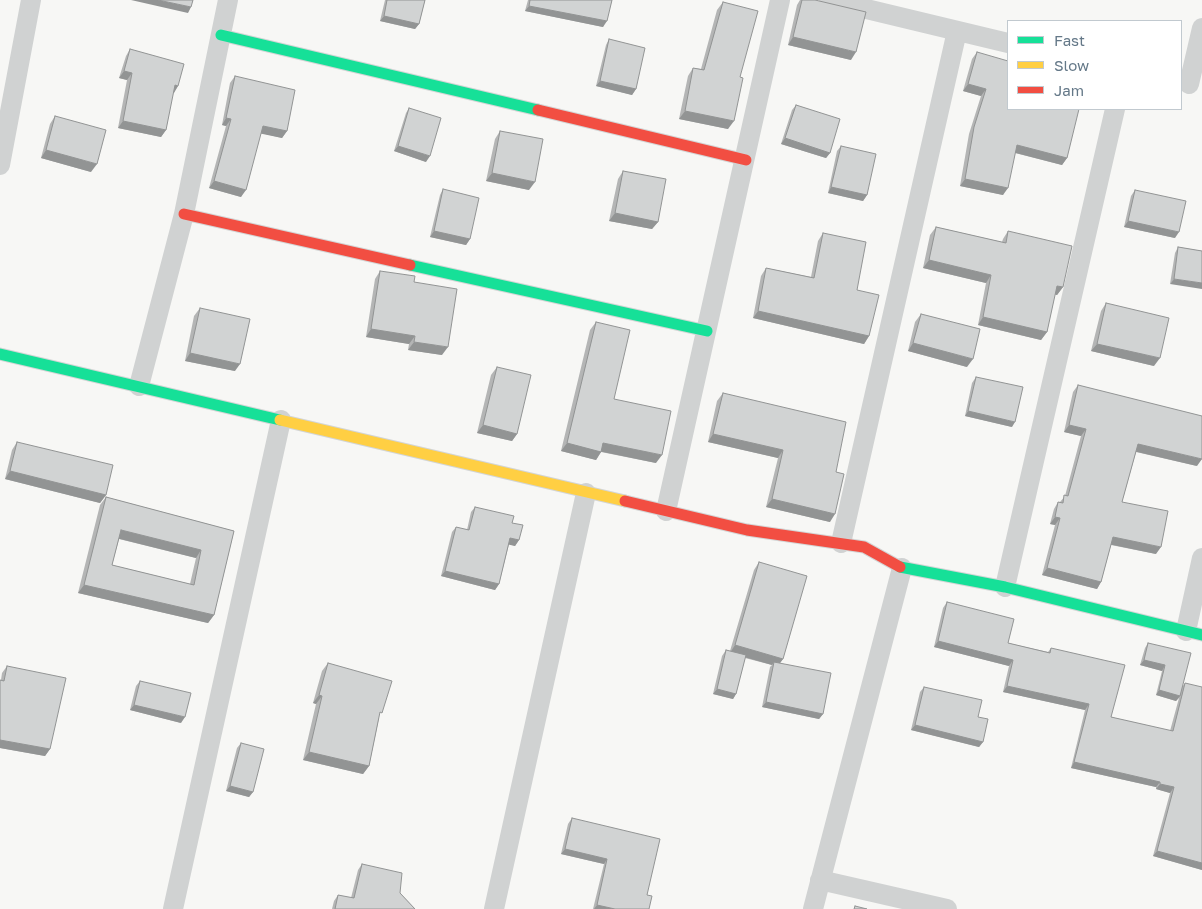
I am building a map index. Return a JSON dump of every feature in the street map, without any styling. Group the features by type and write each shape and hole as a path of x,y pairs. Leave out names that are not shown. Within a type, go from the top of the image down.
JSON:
{"street":[{"path":"0,165 31,0"},
{"path":"138,386 184,214 228,0"},
{"path":"666,511 746,160 780,0"},
{"path":"829,0 1007,43"},
{"path":"1190,85 1202,28"},
{"path":"841,543 956,31"},
{"path":"221,35 746,160"},
{"path":"1005,587 1115,110"},
{"path":"184,214 707,332"},
{"path":"0,354 747,530 864,547 902,568 1005,587 1194,633 1202,558"},
{"path":"173,909 281,420"},
{"path":"494,909 586,493"},
{"path":"813,909 902,568"},
{"path":"820,880 948,909"}],"building":[{"path":"158,0 193,0 191,7"},
{"path":"387,0 425,0 419,24 384,16"},
{"path":"530,0 612,0 607,21 529,6"},
{"path":"802,0 815,0 866,12 856,52 793,37"},
{"path":"723,2 758,11 740,77 743,78 734,121 685,111 693,68 704,70"},
{"path":"609,39 645,48 636,89 600,81"},
{"path":"130,49 184,64 178,86 175,85 166,130 123,121 132,73 124,71"},
{"path":"977,52 1007,61 1007,110 1079,110 1067,158 1017,145 1008,188 965,179 974,127 986,89 968,84"},
{"path":"235,76 295,90 287,131 263,126 246,190 214,181 231,119 226,118"},
{"path":"796,105 840,119 830,153 785,138"},
{"path":"409,108 441,118 430,156 398,146"},
{"path":"55,116 106,130 97,164 46,150"},
{"path":"500,131 543,139 535,182 492,173"},
{"path":"841,146 876,154 867,195 831,187"},
{"path":"623,171 666,179 658,222 615,213"},
{"path":"443,189 479,198 470,239 434,231"},
{"path":"1135,190 1186,201 1179,232 1128,221"},
{"path":"936,227 1006,243 1008,231 1072,246 1063,287 1057,286 1047,332 983,317 991,275 929,260"},
{"path":"823,233 866,242 857,290 879,295 869,336 758,311 766,268 814,278"},
{"path":"1178,247 1202,251 1202,283 1174,279"},
{"path":"380,271 415,276 414,282 457,289 448,347 414,342 415,336 371,329"},
{"path":"1106,303 1169,318 1160,358 1097,344"},
{"path":"200,308 250,319 240,364 190,353"},
{"path":"921,314 980,329 973,359 913,343"},
{"path":"596,322 630,330 614,399 671,411 662,455 603,443 601,452 567,443"},
{"path":"497,367 531,375 517,434 483,425"},
{"path":"976,377 1023,387 1015,422 968,411"},
{"path":"1078,385 1202,416 1202,459 1138,444 1122,502 1168,511 1161,547 1113,537 1101,582 1047,568 1060,518 1055,517 1058,502 1063,503 1064,495 1068,496 1086,429 1069,425"},
{"path":"723,393 846,422 836,472 844,474 835,514 772,499 783,450 713,434"},
{"path":"17,442 113,465 106,495 10,471"},
{"path":"106,497 234,531 214,615 84,585","holes":["121,530 201,550 194,585 112,565"]},
{"path":"475,507 514,516 512,523 523,525 519,540 510,538 499,584 445,571 456,527 469,530"},
{"path":"759,562 807,576 783,659 735,645"},
{"path":"947,602 1014,619 1008,643 1050,653 1051,648 1125,665 1111,717 1173,731 1185,683 1202,687 1202,863 1157,851 1174,787 1074,762 1089,704 1007,686 1013,660 938,641"},
{"path":"1148,643 1191,653 1180,696 1159,690 1165,665 1144,660"},
{"path":"726,650 746,655 736,694 717,689"},
{"path":"774,662 831,673 823,714 766,702"},
{"path":"328,663 392,681 382,713 380,712 369,766 309,752 322,696 319,695"},
{"path":"7,666 66,678 50,749 0,740 0,680 4,681"},
{"path":"140,681 191,693 185,717 134,705"},
{"path":"924,687 982,700 978,717 988,719 983,742 915,725"},
{"path":"241,743 264,749 253,792 230,786"},
{"path":"572,818 660,839 647,895 652,896 649,909 615,909 597,905 607,859 565,849"},
{"path":"362,864 402,873 400,893 415,909 335,909 338,895 354,898"},
{"path":"855,906 867,909 854,909"}],"traffic: fast":[{"path":"221,35 538,110"},
{"path":"410,265 707,331"},
{"path":"0,354 280,420"},
{"path":"900,567 1005,587 1202,635"}],"traffic: slow":[{"path":"280,420 625,501"}],"traffic: jam":[{"path":"538,110 746,160"},
{"path":"184,214 410,265"},
{"path":"625,501 747,530 864,547 900,567"}]}
